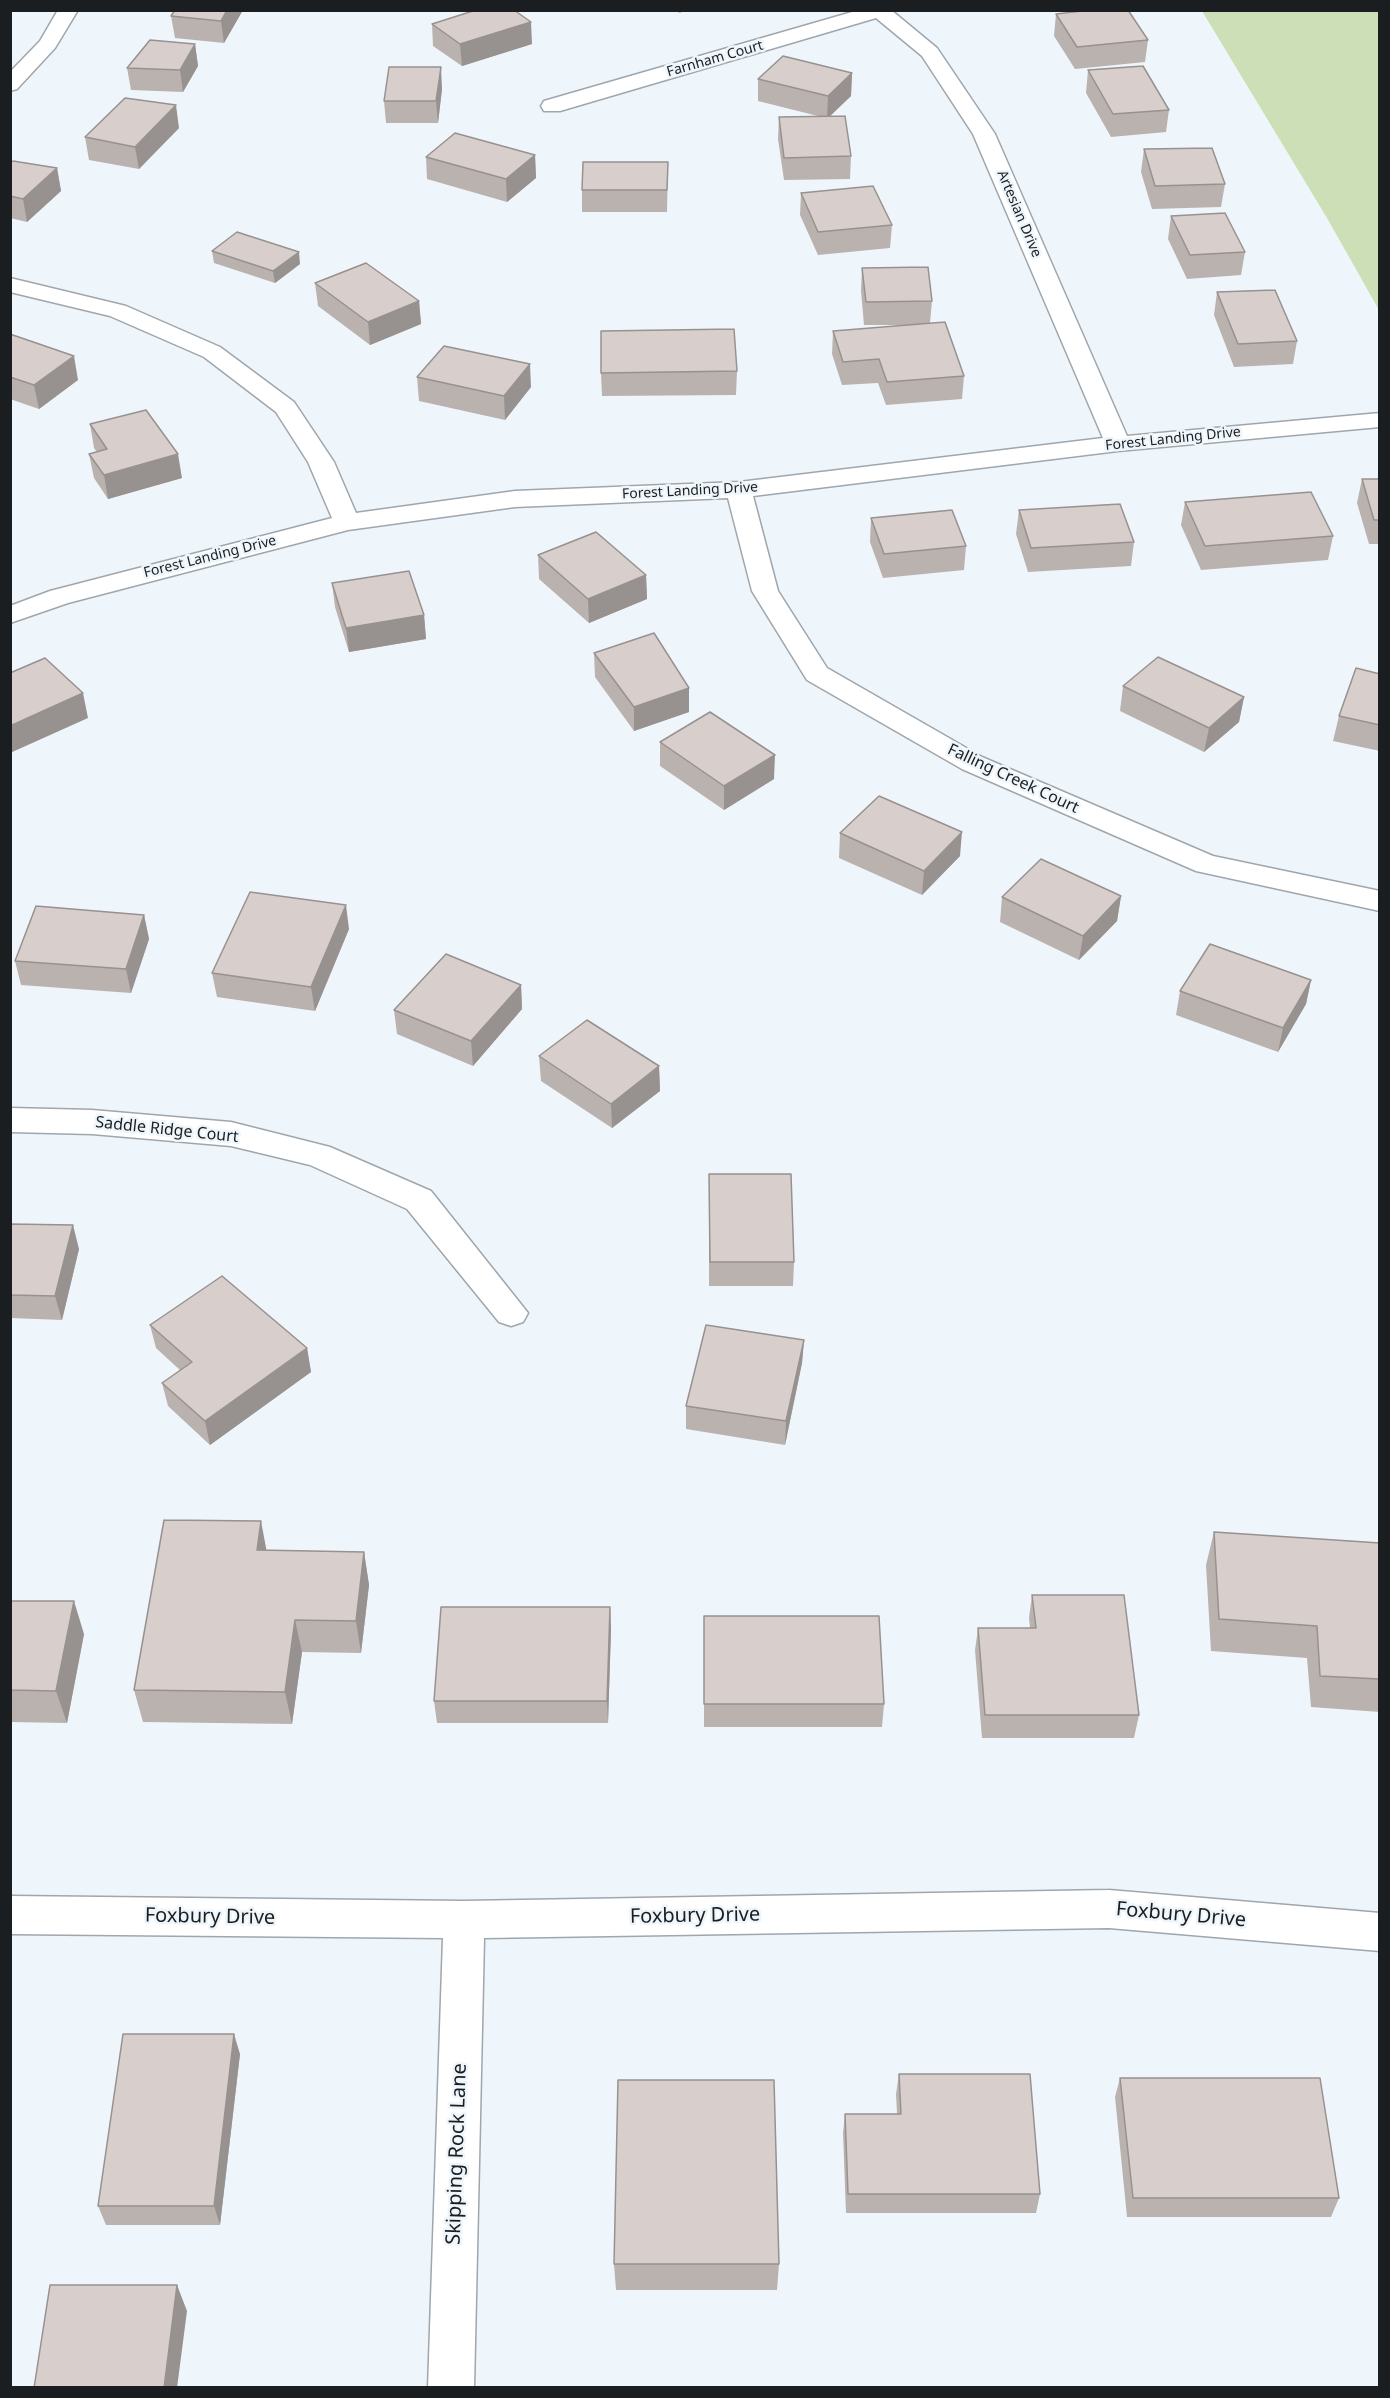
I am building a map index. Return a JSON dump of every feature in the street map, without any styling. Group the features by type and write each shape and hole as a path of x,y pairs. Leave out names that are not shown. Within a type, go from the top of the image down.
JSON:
{"street":[{"path":"10,85 48,44 68,10"},
{"name":"Farnham Court","path":"552,106 878,11"},
{"name":"Artesian Drive","path":"878,11 930,52 984,134 1118,444"},
{"path":"10,285 118,311 212,352 285,407 321,462 347,522"},
{"name":"Forest Landing Drive","path":"10,615 59,597 347,522 515,499 739,490 1118,444 1380,420"},
{"name":"Falling Creek Court","path":"739,490 765,591 817,674 972,763 1206,864 1380,901"},
{"name":"Saddle Ridge Court","path":"10,1120 92,1122 231,1134 318,1155 419,1200 511,1313"},
{"name":"Foxbury Drive","path":"10,1915 464,1920 1109,1909 1380,1932"},
{"name":"Skipping Rock Lane","path":"451,2388 464,1920"}],"green space":[{"path":"1202,11 1379,11 1379,310 1327,218"}],"building":[{"path":"175,10 227,10 221,21 171,16"},
{"path":"476,10 514,10 531,22 460,44 432,24"},
{"path":"1091,10 1128,10 1148,40 1077,47 1056,14"},
{"path":"150,40 195,44 180,70 127,68"},
{"path":"783,56 852,73 828,96 758,79"},
{"path":"1143,66 1169,110 1113,114 1088,70"},
{"path":"389,67 441,67 436,101 384,101"},
{"path":"125,98 176,105 135,147 85,137"},
{"path":"845,116 851,156 784,158 779,117"},
{"path":"455,133 535,155 506,179 426,157"},
{"path":"1212,148 1225,184 1155,186 1144,149"},
{"path":"13,161 57,168 23,199 10,196 10,163"},
{"path":"583,162 668,162 667,190 582,190"},
{"path":"873,186 892,225 818,232 801,193"},
{"path":"1225,213 1245,252 1190,255 1171,216"},
{"path":"237,232 299,252 273,271 212,251"},
{"path":"366,263 419,301 368,322 315,283"},
{"path":"928,267 932,301 866,302 862,268"},
{"path":"1275,290 1297,341 1238,344 1217,292"},
{"path":"945,322 964,376 887,382 879,359 843,362 833,331"},
{"path":"734,329 737,371 601,373 601,331"},
{"path":"10,334 74,356 34,385 10,377"},
{"path":"444,346 530,364 504,396 417,377"},
{"path":"146,410 178,454 104,475 89,454 107,449 90,424"},
{"path":"1362,479 1380,479 1380,520 1374,520"},
{"path":"1311,492 1333,536 1205,546 1185,502"},
{"path":"1120,504 1134,542 1031,548 1019,510"},
{"path":"952,510 966,546 884,554 871,518"},
{"path":"596,532 646,575 588,599 538,555"},
{"path":"409,571 424,615 346,628 332,583"},
{"path":"654,633 689,688 634,707 594,653"},
{"path":"1158,657 1244,697 1209,728 1123,686"},
{"path":"45,658 83,693 10,726 10,673"},
{"path":"1356,668 1380,674 1380,725 1339,716"},
{"path":"710,712 775,755 724,786 660,742"},
{"path":"879,796 962,832 924,871 840,833"},
{"path":"1041,859 1121,896 1083,936 1002,897"},
{"path":"250,892 346,905 311,987 212,973"},
{"path":"36,906 144,915 126,969 15,961"},
{"path":"1210,944 1311,980 1283,1028 1180,991"},
{"path":"446,954 521,985 471,1041 394,1010"},
{"path":"587,1020 659,1066 611,1104 539,1056"},
{"path":"709,1174 791,1174 794,1262 710,1262"},
{"path":"10,1224 73,1225 55,1296 10,1295"},
{"path":"222,1276 307,1348 205,1421 162,1383 192,1362 150,1325"},
{"path":"706,1325 804,1340 786,1421 686,1406"},
{"path":"164,1520 261,1521 257,1550 364,1552 356,1621 295,1620 285,1692 134,1690"},
{"path":"1214,1532 1380,1543 1380,1679 1320,1676 1317,1626 1219,1619"},
{"path":"1032,1595 1124,1595 1139,1715 985,1715 978,1628 1036,1628"},
{"path":"10,1601 74,1601 56,1691 10,1690"},
{"path":"441,1607 610,1607 607,1701 434,1701"},
{"path":"704,1616 879,1616 884,1704 704,1704"},
{"path":"123,2034 234,2034 214,2206 98,2206"},
{"path":"899,2074 1030,2074 1040,2194 848,2194 845,2114 901,2114"},
{"path":"1120,2078 1320,2078 1339,2198 1133,2198"},
{"path":"618,2080 774,2080 779,2264 614,2264"},
{"path":"50,2285 177,2285 164,2388 34,2388"}]}
